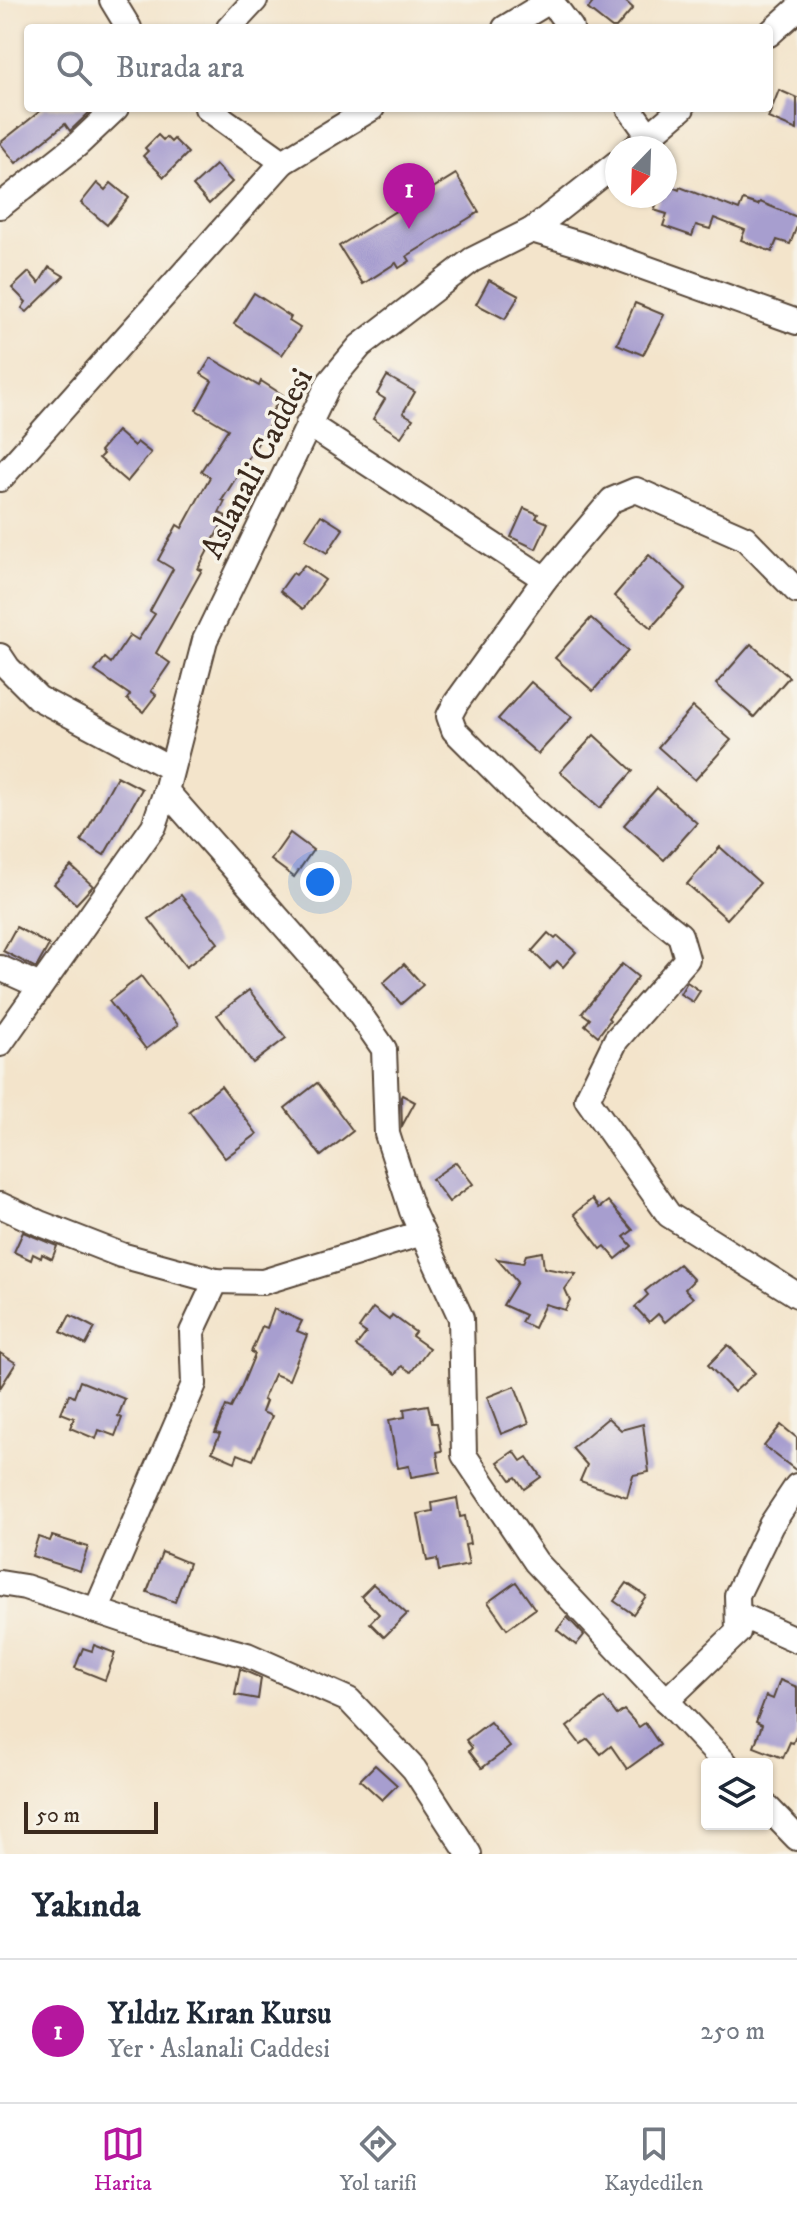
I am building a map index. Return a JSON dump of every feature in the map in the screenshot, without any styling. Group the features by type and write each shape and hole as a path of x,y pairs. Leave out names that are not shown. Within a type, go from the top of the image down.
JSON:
{"street":[{"path":"112,0 127,24"},
{"path":"233,24 255,0"},
{"path":"512,24 551,0 568,24"},
{"path":"773,30 797,9"},
{"path":"0,206 77,145 112,112"},
{"path":"213,112 283,162"},
{"path":"0,479 283,162 365,112"},
{"path":"631,112 640,136"},
{"path":"649,136 677,112"},
{"name":"Aslanali Caddesi","path":"0,1044 154,826 205,640 329,383 360,346 472,260 532,230 605,172"},
{"path":"532,230 797,322"},
{"path":"308,424 545,579"},
{"path":"797,591 745,538 636,490 612,500 545,579 449,716 454,730 531,807 629,895 680,935 687,959 616,1040 587,1099 669,1215 797,1295"},
{"path":"3,667 38,698 168,780 350,1000 384,1049 387,1134 422,1233 461,1318 464,1455 536,1562 720,1758"},
{"path":"0,968 40,986"},
{"path":"0,1205 121,1255 216,1281 263,1282 422,1233"},
{"path":"96,1611 194,1384 192,1332 216,1281"},
{"path":"666,1701 738,1632 737,1595 771,1525 797,1486"},
{"path":"0,1583 25,1587 154,1630 247,1655 349,1700 414,1769 469,1854"},
{"path":"738,1614 797,1640"},
{"path":"773,1813 797,1838"}],"building":[{"path":"595,0 624,0 633,8 619,24 607,24 588,9"},
{"path":"779,90 797,98 797,130 768,118 773,112"},
{"path":"39,112 90,112 70,131 65,124 16,163 0,143"},
{"path":"158,135 171,142 174,139 188,153 164,177 143,156 148,151 145,148"},
{"path":"216,165 232,182 209,204 193,186"},
{"path":"456,174 479,212 407,256 410,261 399,268 396,263 363,284 339,246"},
{"path":"97,183 105,190 111,183 129,198 107,225 81,203"},
{"path":"680,187 739,210 743,200 758,205 760,202 797,217 797,226 790,244 777,240 772,252 741,240 745,230 714,218 710,229 696,225 692,236 663,226 667,214 654,210 677,208 677,189"},
{"path":"49,267 64,276 27,312 22,308 26,302 12,288 29,272 39,283"},
{"path":"489,280 519,296 505,319 476,304"},
{"path":"254,293 291,317 289,321 300,328 282,355 234,324"},
{"path":"635,303 664,315 643,355 617,344"},
{"path":"211,358 259,386 261,381 283,395 269,416 273,419 222,500 225,501 219,513 226,516 198,569 202,570 156,653 170,663 151,691 156,695 143,712 127,699 130,695 95,671 105,658 111,663 130,635 138,640 155,614 150,611 173,569 158,560 177,525 182,528 210,477 201,471 228,429 196,410 212,381 201,374"},
{"path":"387,376 415,392 403,413 413,419 401,437 373,419 385,399 377,394"},
{"path":"117,431 134,446 137,442 151,453 127,482 99,458 103,454 100,451"},
{"path":"524,508 548,523 536,549 511,537"},
{"path":"321,515 343,529 327,553 305,539"},
{"path":"649,555 686,588 651,628 614,596"},
{"path":"304,565 325,580 303,609 280,591 293,573 296,575"},
{"path":"591,618 628,651 593,691 555,658"},
{"path":"751,644 789,677 754,717 716,684"},
{"path":"531,682 572,717 538,754 498,719"},
{"path":"693,707 731,740 695,780 658,747"},
{"path":"594,735 633,771 600,808 560,772"},
{"path":"117,776 142,789 104,855 81,841"},
{"path":"657,788 697,823 664,860 624,825"},
{"path":"290,833 313,850 294,877 271,860"},
{"path":"720,847 760,883 727,919 687,884"},
{"path":"71,866 93,886 76,904 54,884"},
{"path":"181,895 218,943 186,967 149,919"},
{"path":"16,927 49,945 36,968 3,951"},
{"path":"548,933 555,939 558,936 576,952 563,967 557,961 550,969 532,951"},
{"path":"404,964 423,985 401,1004 383,983"},
{"path":"622,964 638,977 598,1036 585,1025 590,1019 582,1013"},
{"path":"141,976 178,1025 146,1049 109,1001"},
{"path":"687,982 700,991 693,1002 680,994"},
{"path":"249,990 286,1038 253,1063 217,1015"},
{"path":"317,1083 353,1131 321,1156 285,1108"},
{"path":"221,1086 257,1134 225,1158 189,1111"},
{"path":"401,1097 415,1102 402,1126"},
{"path":"456,1162 473,1184 449,1202 432,1179"},
{"path":"592,1199 599,1208 608,1201 633,1230 624,1237 632,1246 616,1259 605,1246 601,1249 574,1214"},
{"path":"23,1232 57,1246 52,1259 33,1254 31,1260 14,1252"},
{"path":"542,1252 544,1268 576,1274 565,1289 570,1300 565,1310 545,1304 534,1328 521,1322 525,1315 503,1305 517,1282 497,1259 523,1263 526,1255"},
{"path":"679,1264 694,1280 685,1289 693,1298 665,1322 658,1314 649,1322 635,1307 648,1295 645,1291"},
{"path":"373,1308 389,1320 392,1315 415,1332 412,1336 429,1348 411,1372 402,1366 396,1374 356,1346 366,1333 359,1328"},
{"path":"274,1309 302,1321 297,1331 307,1335 289,1380 274,1374 263,1400 266,1401 262,1412 272,1416 253,1460 238,1454 235,1462 212,1452 220,1434 215,1433 226,1406 231,1408 240,1390 255,1354 251,1352 262,1326 267,1328"},
{"path":"70,1315 95,1328 86,1345 61,1332"},
{"path":"728,1345 755,1373 734,1392 708,1365"},
{"path":"0,1353 16,1363 0,1388"},
{"path":"80,1381 125,1399 115,1436 99,1430 96,1439 70,1428 74,1418 61,1413 69,1394 74,1397"},
{"path":"515,1386 529,1423 501,1434 487,1397"},
{"path":"428,1405 432,1423 437,1423 442,1451 437,1452 440,1472 411,1477 409,1466 398,1468 389,1420 405,1417 404,1409"},
{"path":"608,1418 621,1430 643,1424 649,1472 633,1475 627,1497 580,1481 587,1465 572,1448"},
{"path":"781,1425 797,1438 797,1471 764,1446"},
{"path":"514,1451 521,1461 527,1457 541,1477 524,1489 516,1477 511,1480 498,1462"},
{"path":"457,1498 460,1517 465,1516 470,1544 465,1545 469,1565 439,1571 437,1559 427,1561 418,1514 433,1511 432,1503"},
{"path":"52,1536 88,1547 80,1571 32,1556 38,1537 50,1541"},
{"path":"162,1552 189,1563 175,1602 147,1592"},
{"path":"516,1582 535,1609 507,1629 488,1602"},
{"path":"627,1583 646,1596 633,1614 614,1601"},
{"path":"373,1584 407,1614 384,1637 370,1623 379,1614 361,1596"},
{"path":"567,1617 584,1635 576,1645 557,1630"},
{"path":"94,1645 115,1653 105,1680 75,1668 83,1648 92,1651"},
{"path":"240,1669 261,1678 258,1699 235,1695"},
{"path":"780,1680 797,1687 797,1733 783,1758 754,1747 762,1725 756,1722 766,1696 773,1699"},
{"path":"604,1698 617,1715 624,1710 639,1727 645,1723 660,1745 627,1769 611,1746 601,1754 588,1739 580,1744 567,1727"},
{"path":"490,1722 510,1747 482,1768 469,1751 472,1748 466,1740"},
{"path":"375,1765 397,1785 382,1800 360,1780"}],"place":[{"name":"Yıldız Kıran Kursu","path":"409,229"}]}
